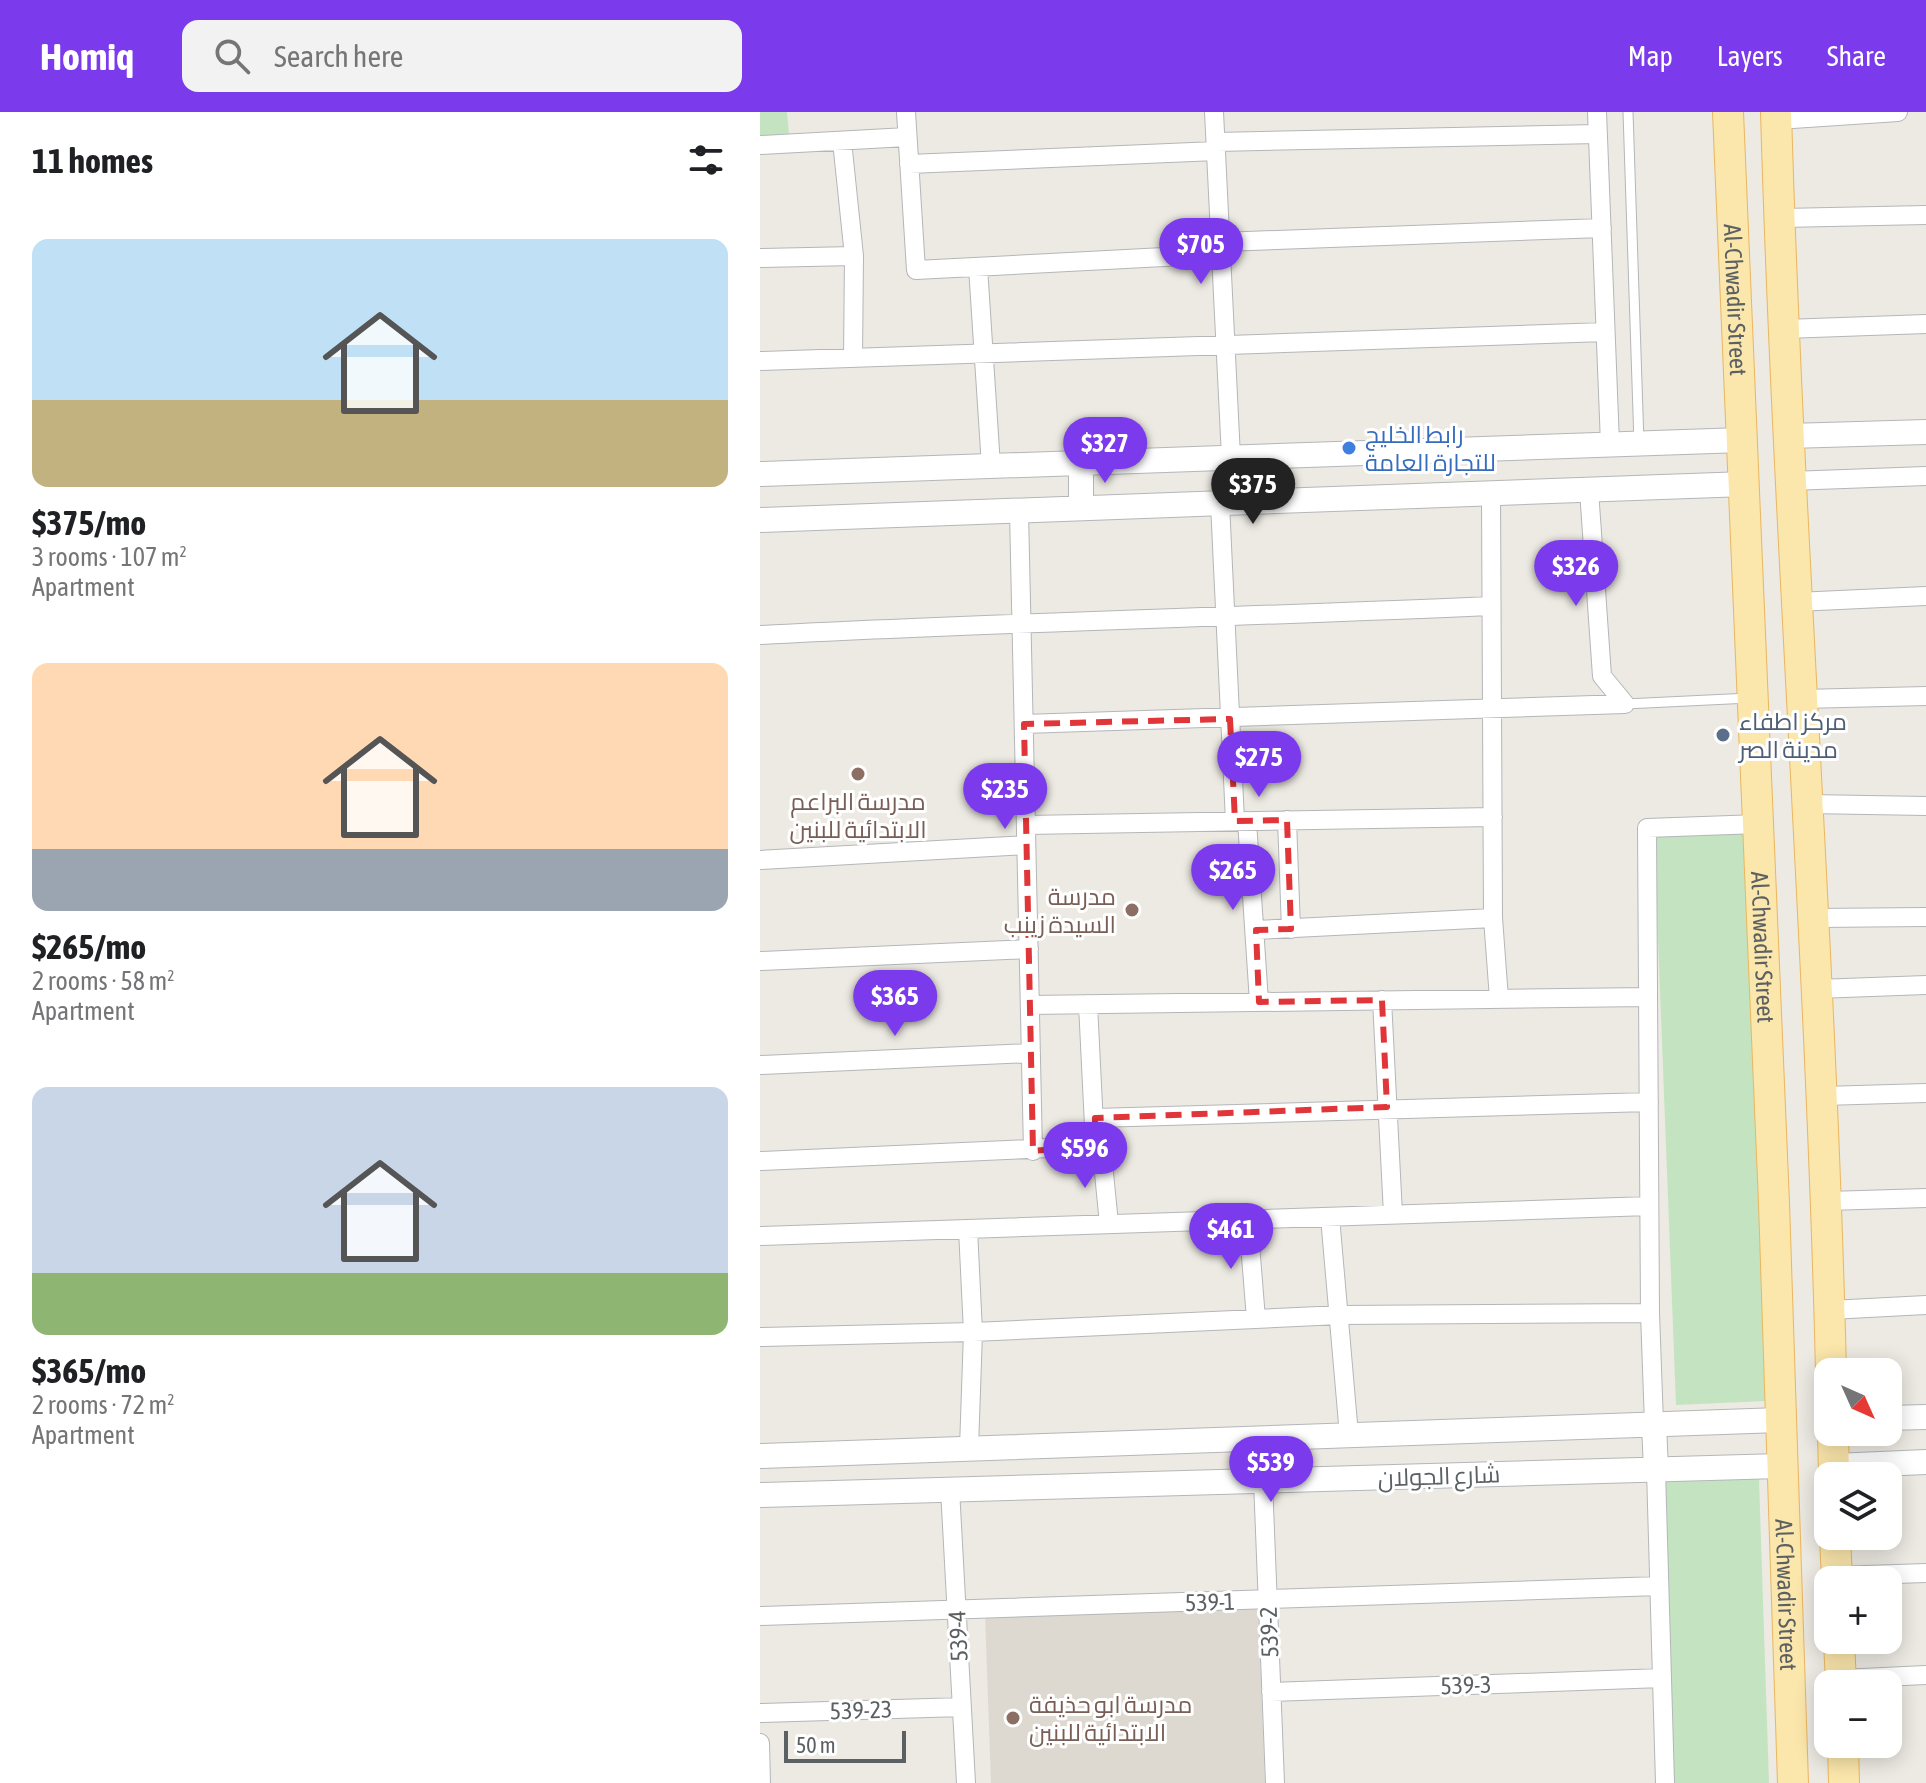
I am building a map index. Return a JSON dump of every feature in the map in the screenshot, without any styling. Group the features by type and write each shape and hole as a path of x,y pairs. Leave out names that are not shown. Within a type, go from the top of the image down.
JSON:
{"main road":[{"name":"Al-Chwadir Street","path":"1728,112 1759,824 1793,1783"},
{"name":"Al-Chwadir Street","path":"1776,116 1790,481 1828,1201 1831,1358"},
{"path":"1756,759 1805,755"},
{"path":"1843,1758 1844,1783"}],"street":[{"path":"906,112 916,270 1221,248 1602,228"},
{"path":"1214,112 1231,457"},
{"path":"1597,112 1610,444"},
{"path":"1776,116 1898,112"},
{"path":"909,164 1216,147 1598,134"},
{"path":"760,145 907,137"},
{"path":"842,141 854,256 853,358"},
{"path":"1782,218 1926,215"},
{"path":"760,258 854,256"},
{"path":"978,267 991,466"},
{"path":"1785,329 1926,324"},
{"path":"760,361 1605,332"},
{"path":"1789,436 1926,432"},
{"path":"760,474 1742,440"},
{"path":"1081,463 1081,508"},
{"path":"1790,481 1926,476"},
{"path":"760,520 1745,484"},
{"path":"1589,490 1602,676 1625,704"},
{"path":"1491,494 1489,606 1493,918 1499,999"},
{"path":"1220,503 1230,719 1256,930 1259,1002"},
{"path":"1019,511 1033,1151"},
{"path":"1796,602 1926,596"},
{"path":"760,635 1021,621 1224,619 1489,606"},
{"path":"1802,699 1926,696"},
{"path":"1024,724 1625,704"},
{"path":"1808,804 1926,806"},
{"path":"1026,825 1493,817"},
{"path":"1287,820 1291,929"},
{"path":"1665,1783 1650,1313 1647,828 1759,824"},
{"path":"760,860 1026,845"},
{"path":"1815,918 1926,917"},
{"path":"1256,930 1493,918"},
{"path":"760,961 1029,949"},
{"path":"1817,989 1926,985"},
{"path":"1030,1005 1648,997"},
{"path":"1382,1000 1393,1214"},
{"path":"1088,1004 1095,1146 1103,1163 1109,1224"},
{"path":"760,1065 1031,1053"},
{"path":"1823,1096 1926,1093"},
{"path":"1095,1118 1387,1107 1649,1102"},
{"path":"760,1161 1095,1146"},
{"path":"1828,1201 1926,1198"},
{"path":"760,1236 1649,1206"},
{"path":"1330,1217 1349,1435"},
{"path":"1248,1219 1256,1319"},
{"path":"968,1229 973,1332 969,1448"},
{"path":"1830,1310 1926,1305"},
{"path":"760,1337 973,1332 1340,1315 1650,1313"},
{"path":"1902,1418 1926,1417"},
{"name":"شارع الجولان","path":"760,1456 1780,1420"},
{"path":"1012,1488 1013,1447"},
{"path":"1902,1464 1926,1462"},
{"name":"شارع الجولان","path":"760,1495 1781,1466"},
{"name":"539-2","path":"1263,1481 1275,1783"},
{"name":"539-4","path":"950,1489 966,1783"},
{"path":"1902,1574 1926,1573"},
{"name":"539-1","path":"760,1616 1659,1586"},
{"path":"1902,1677 1926,1675"},
{"name":"539-3","path":"1271,1692 1662,1678"},
{"name":"539-23","path":"760,1713 962,1707"},
{"path":"760,1743 761,1783"}],"lane":[{"path":"1628,112 1639,443"},
{"path":"1625,704 1753,698"}],"highlighted area":[{"path":"1230,719 1235,821 1287,820 1291,929 1256,930 1259,1002 1382,1000 1387,1107 1095,1118 1095,1146 1033,1151 1024,724"}],"shaded area":[{"path":"1258,1604 1265,1783 991,1783 985,1614"}],"green space":[{"path":"760,112 787,112 790,144 760,145"},
{"path":"1744,832 1766,1401 1676,1405 1654,836"},
{"path":"1759,1479 1769,1783 1674,1783 1665,1480"}],"place":[{"name":"رابط الخليج للتجارة العامة","path":"1349,448"},
{"name":"مركز اطفاء مدينة الصر","path":"1723,735"},
{"name":"مدرسة البراعم الابتدائية للبنين","path":"858,774"},
{"name":"مدرسة السيدة زينب","path":"1132,910"},
{"name":"مدرسة ابو حذيفة الابتدائية للبنين","path":"1013,1718"}]}
